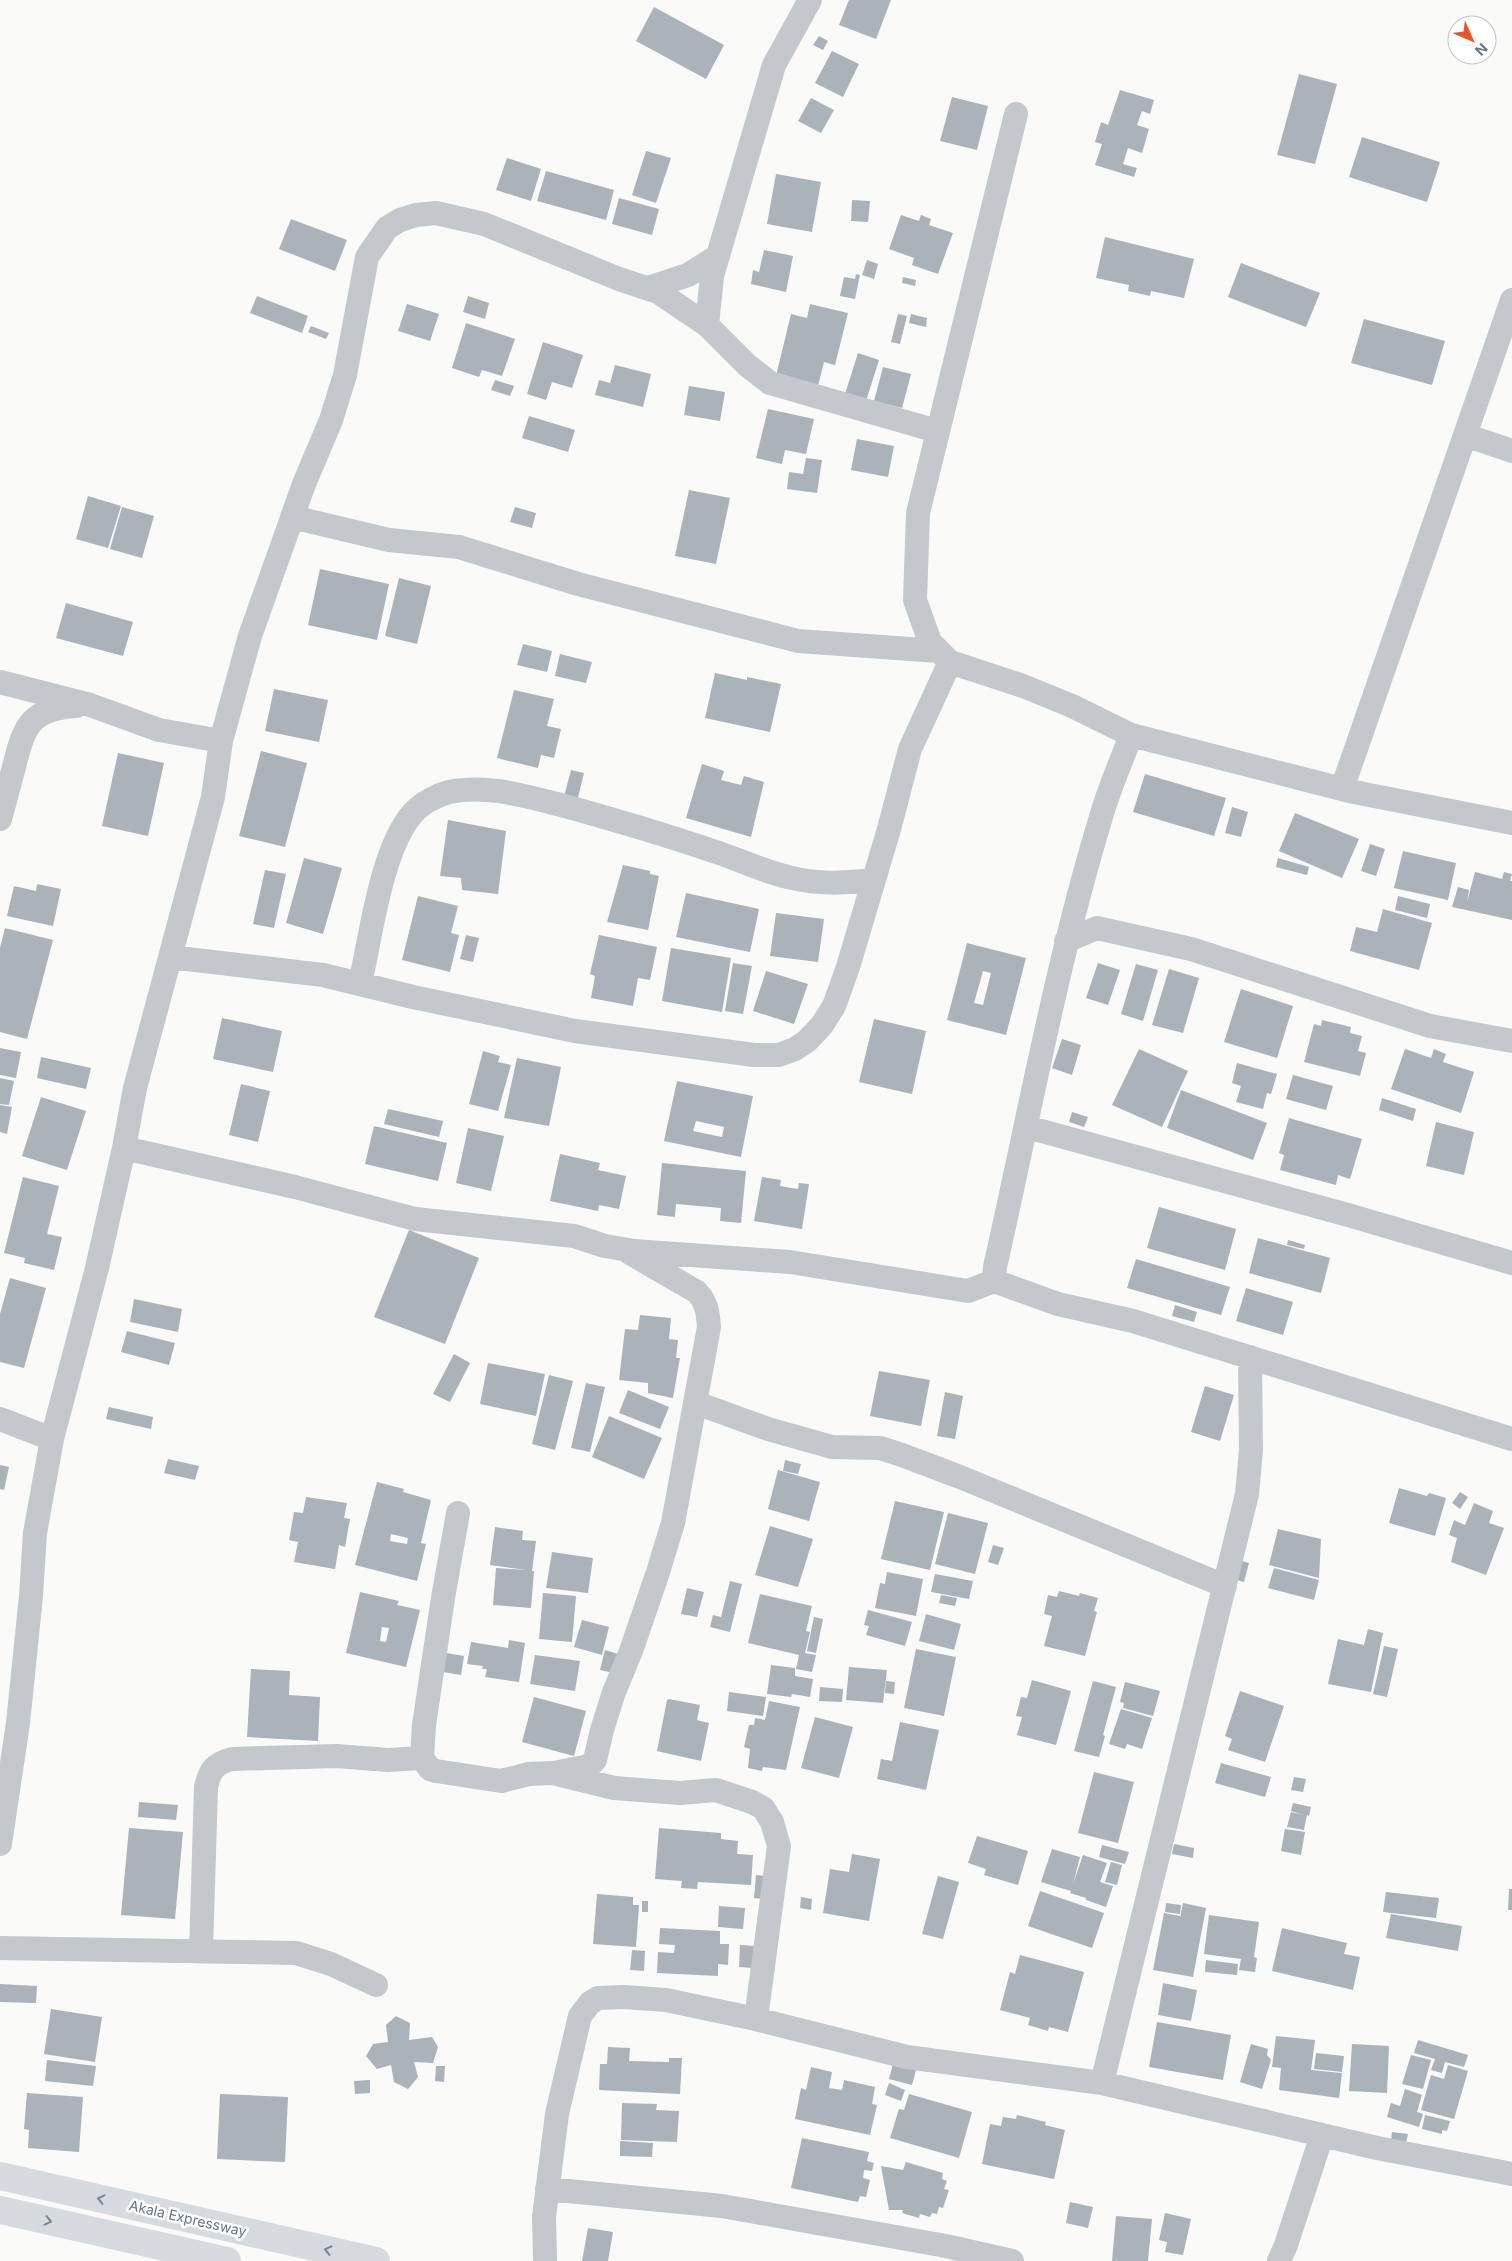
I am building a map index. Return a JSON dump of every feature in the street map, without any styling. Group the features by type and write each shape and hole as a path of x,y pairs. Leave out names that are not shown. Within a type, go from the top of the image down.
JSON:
{"main road":[{"name":"Akala Expressway","path":"0,2176 376,2261"},
{"path":"0,2210 227,2261"}],"street":[{"path":"707,325 712,276 774,65 810,0"},
{"path":"944,656 930,642 915,600 918,513 1016,114"},
{"path":"0,1844 18,1723 35,1533 52,1439 97,1268 124,1148 135,1088 212,797 221,741 250,636 292,517 331,420 345,375 368,257 387,228 400,220 416,215 436,213 459,217 501,230 620,279 648,288 681,306 707,325 747,366 770,383 937,431"},
{"path":"648,288 688,275 718,256"},
{"path":"1342,789 1512,300"},
{"path":"1465,436 1512,451"},
{"path":"292,517 390,540 459,548 578,584 798,640 944,656 1072,706 1131,736 1342,789 1512,823"},
{"path":"170,958 323,975 575,1032 754,1055 779,1055 795,1049 807,1041 822,1026 834,1006 848,967 874,880 910,749 944,656"},
{"path":"0,682 90,705 159,730 221,741"},
{"path":"0,819 21,737 30,723 55,707 90,705"},
{"path":"994,1281 995,1267 1066,941 1101,815 1131,736"},
{"path":"360,984 388,856 402,829 414,812 434,798 450,792 477,790 514,793 591,813 714,851 787,877 827,884 874,880"},
{"path":"1077,902 1096,928"},
{"path":"1066,941 1096,928 1223,958 1430,1026 1512,1041"},
{"path":"1027,1127 1348,1215 1512,1263"},
{"path":"124,1148 295,1187 415,1218 574,1236 605,1246 634,1251 790,1262 968,1291 994,1281 1058,1304 1134,1321 1512,1438"},
{"path":"458,1513 427,1705 422,1758 430,1769 436,1771 501,1781 529,1774 553,1773 590,1766 595,1760 608,1711 631,1651 673,1523 709,1327 704,1300 686,1284 619,1248"},
{"path":"1102,2083 1247,1494 1251,1450 1250,1357"},
{"path":"696,1403 768,1429 832,1448 880,1448 902,1455 1225,1586"},
{"path":"0,1420 52,1439"},
{"path":"201,1952 206,1787 213,1768 220,1762 232,1759 337,1756 388,1760 422,1758"},
{"path":"553,1773 614,1788 680,1793 716,1790 752,1802 763,1808 772,1822 779,1846 756,2019"},
{"path":"0,1948 296,1953 331,1964 376,1985"},
{"path":"545,2261 544,2217 557,2114 580,2016 590,2003 598,1998 624,1996 666,2000 756,2019 907,2058 1102,2083 1377,2148 1512,2174"},
{"path":"1279,2261 1322,2135"},
{"path":"548,2189 722,2206 946,2246 1012,2261"}],"building":[{"path":"849,0 891,0 876,39 839,25"},
{"path":"654,7 724,45 706,79 636,41"},
{"path":"819,36 828,41 823,50 813,45"},
{"path":"832,51 859,64 843,97 815,83"},
{"path":"1299,74 1337,84 1315,164 1277,155"},
{"path":"1120,90 1154,100 1150,114 1142,111 1137,125 1149,129 1142,153 1128,148 1123,164 1137,168 1134,177 1095,165 1102,144 1095,142 1101,122 1108,125"},
{"path":"952,97 988,106 977,150 940,141"},
{"path":"811,98 834,110 821,133 798,121"},
{"path":"1362,137 1440,162 1427,202 1349,177"},
{"path":"646,151 671,158 656,203 632,195"},
{"path":"507,158 541,169 531,201 496,190"},
{"path":"546,171 614,190 606,220 537,201"},
{"path":"776,174 821,182 812,232 767,224"},
{"path":"619,198 659,209 652,235 612,224"},
{"path":"852,200 870,201 868,222 851,221"},
{"path":"901,215 919,221 921,215 931,219 929,225 953,233 938,274 912,265 914,258 889,249"},
{"path":"291,219 347,240 335,271 279,249"},
{"path":"1105,237 1194,259 1184,298 1151,291 1150,296 1128,291 1129,285 1096,278"},
{"path":"764,250 793,256 786,292 751,284 753,270 759,272"},
{"path":"867,260 878,264 874,279 862,275"},
{"path":"1241,263 1320,293 1306,327 1228,297"},
{"path":"856,274 860,275 855,299 840,296 844,277 855,279"},
{"path":"903,277 916,280 915,286 902,283"},
{"path":"257,296 308,316 302,333 250,313"},
{"path":"468,296 489,303 485,319 463,312"},
{"path":"407,304 439,314 430,341 398,331"},
{"path":"810,304 848,313 835,365 824,362 818,386 776,376 791,314 807,318"},
{"path":"898,314 907,316 900,344 891,342"},
{"path":"911,314 927,318 926,327 909,323"},
{"path":"1364,319 1445,341 1432,385 1351,363"},
{"path":"466,323 515,339 502,376 482,370 479,377 452,368"},
{"path":"311,326 329,333 326,339 308,332"},
{"path":"543,342 583,355 572,388 552,382 546,400 527,394"},
{"path":"858,353 879,360 866,401 845,394"},
{"path":"615,365 651,374 643,407 595,395 599,380 610,383"},
{"path":"883,367 911,374 902,408 874,401"},
{"path":"495,380 514,386 510,396 491,390"},
{"path":"689,386 725,392 720,421 684,415"},
{"path":"768,409 814,419 806,454 785,450 782,464 756,458"},
{"path":"529,416 575,430 568,452 522,438"},
{"path":"857,439 894,446 888,477 851,470"},
{"path":"806,458 822,460 817,493 787,489 789,472 803,474"},
{"path":"689,490 730,498 716,564 675,556"},
{"path":"88,496 121,506 108,548 76,539"},
{"path":"122,507 154,516 142,558 110,549"},
{"path":"515,507 536,513 532,528 510,522"},
{"path":"320,569 389,584 377,640 308,625"},
{"path":"399,578 431,586 417,644 385,636"},
{"path":"66,603 133,622 123,656 56,638"},
{"path":"523,644 552,651 547,672 517,665"},
{"path":"560,654 592,662 586,683 555,676"},
{"path":"715,673 747,680 747,677 781,684 770,732 705,718"},
{"path":"274,689 328,700 319,742 265,731"},
{"path":"514,690 554,699 547,726 561,729 554,758 541,755 538,768 497,758"},
{"path":"261,751 307,763 285,847 239,836"},
{"path":"118,753 164,763 148,836 102,826"},
{"path":"702,764 724,771 721,780 741,785 744,776 764,782 751,837 686,818"},
{"path":"571,770 584,773 577,801 564,797"},
{"path":"1145,774 1226,798 1214,836 1133,812"},
{"path":"1232,807 1248,812 1241,837 1225,833"},
{"path":"1295,813 1359,839 1342,878 1279,851"},
{"path":"448,820 506,831 498,894 462,890 461,878 440,876"},
{"path":"1370,844 1385,849 1376,876 1361,871"},
{"path":"1403,851 1456,863 1448,900 1394,888"},
{"path":"304,858 342,868 323,934 286,923"},
{"path":"1278,858 1309,867 1307,875 1276,867"},
{"path":"623,865 650,871 650,874 659,876 648,930 607,922"},
{"path":"265,870 286,874 274,928 253,924"},
{"path":"1475,872 1502,879 1504,872 1512,874 1510,881 1512,881 1512,920 1452,907 1458,887 1469,890 1467,902"},
{"path":"37,884 61,889 53,926 7,916 14,886 36,891"},
{"path":"686,893 759,909 750,952 676,937"},
{"path":"418,896 458,906 451,933 459,935 450,972 402,960"},
{"path":"1398,896 1430,904 1427,918 1395,910"},
{"path":"1383,909 1432,923 1419,970 1350,951 1356,927 1377,932"},
{"path":"776,913 824,919 818,962 770,956"},
{"path":"5,928 53,940 27,1039 0,1032 0,948"},
{"path":"466,935 479,938 473,962 460,959"},
{"path":"599,935 657,947 650,980 638,978 633,1006 591,998 595,976 590,974"},
{"path":"967,943 1026,958 1006,1035 947,1020","holes":["983,971 991,973 983,1005 974,1003"]},
{"path":"671,948 731,958 722,1012 662,1001"},
{"path":"733,963 752,966 743,1014 725,1011"},
{"path":"1098,963 1120,970 1108,1005 1086,998"},
{"path":"1136,964 1158,970 1143,1021 1121,1014"},
{"path":"1169,969 1199,978 1183,1033 1152,1025"},
{"path":"766,971 808,984 794,1024 753,1011"},
{"path":"1241,989 1293,1006 1277,1058 1224,1042"},
{"path":"222,1018 282,1031 273,1072 213,1059"},
{"path":"874,1019 926,1031 912,1094 859,1082"},
{"path":"1322,1020 1351,1027 1350,1033 1362,1036 1358,1051 1366,1053 1360,1076 1304,1062 1314,1024 1321,1026"},
{"path":"1062,1039 1081,1045 1072,1075 1052,1068"},
{"path":"0,1048 21,1052 16,1078 0,1075"},
{"path":"1139,1049 1188,1071 1162,1127 1112,1105"},
{"path":"1405,1049 1431,1058 1434,1049 1446,1054 1443,1062 1474,1072 1461,1113 1391,1089"},
{"path":"483,1051 500,1056 498,1062 511,1065 498,1111 469,1104"},
{"path":"41,1057 91,1068 86,1089 37,1078"},
{"path":"517,1058 561,1067 549,1126 504,1118"},
{"path":"1237,1063 1277,1074 1271,1094 1267,1093 1263,1109 1236,1102 1241,1086 1232,1083"},
{"path":"1293,1075 1333,1086 1326,1110 1286,1099"},
{"path":"0,1078 14,1081 9,1105 0,1104"},
{"path":"677,1081 753,1096 741,1157 664,1141","holes":["696,1121 724,1127 722,1137 693,1131"]},
{"path":"241,1084 270,1091 258,1142 229,1135"},
{"path":"1181,1090 1267,1123 1253,1160 1167,1128"},
{"path":"41,1097 86,1111 67,1170 22,1156"},
{"path":"1382,1098 1416,1109 1413,1121 1379,1110"},
{"path":"0,1105 12,1107 7,1134 0,1132"},
{"path":"388,1109 443,1121 439,1137 384,1124"},
{"path":"1072,1112 1088,1117 1084,1127 1069,1122"},
{"path":"1289,1118 1362,1139 1350,1179 1338,1175 1336,1185 1280,1170 1284,1155 1279,1153"},
{"path":"1436,1122 1474,1132 1464,1175 1426,1166"},
{"path":"374,1126 447,1143 438,1181 365,1164"},
{"path":"468,1128 504,1136 491,1191 456,1183"},
{"path":"560,1154 600,1163 598,1170 626,1176 619,1209 599,1205 598,1211 550,1201"},
{"path":"662,1163 746,1171 741,1223 720,1221 721,1208 676,1204 675,1217 657,1215"},
{"path":"23,1177 59,1186 47,1234 62,1237 54,1270 24,1263 25,1258 4,1253"},
{"path":"762,1177 781,1180 780,1186 798,1189 799,1183 809,1184 802,1229 754,1221"},
{"path":"1159,1207 1236,1229 1225,1270 1147,1248"},
{"path":"409,1230 479,1258 445,1344 374,1317"},
{"path":"1258,1238 1330,1258 1321,1293 1249,1273"},
{"path":"1288,1240 1305,1245 1304,1249 1287,1245"},
{"path":"1136,1259 1230,1287 1221,1315 1127,1288"},
{"path":"10,1278 46,1288 24,1368 0,1362 0,1314"},
{"path":"1246,1288 1293,1302 1283,1335 1236,1321"},
{"path":"134,1299 182,1309 178,1332 130,1322"},
{"path":"1175,1305 1197,1312 1194,1322 1172,1316"},
{"path":"640,1315 671,1318 669,1339 678,1340 676,1358 680,1358 673,1398 648,1393 648,1383 619,1380 625,1329 638,1330"},
{"path":"127,1331 175,1343 169,1365 121,1352"},
{"path":"454,1354 470,1363 450,1402 433,1394"},
{"path":"488,1363 545,1374 536,1416 480,1404"},
{"path":"879,1371 930,1380 921,1426 870,1416"},
{"path":"549,1375 573,1381 555,1450 532,1444"},
{"path":"586,1383 605,1387 590,1452 571,1448"},
{"path":"1205,1386 1234,1395 1220,1441 1191,1432"},
{"path":"628,1390 669,1407 660,1429 619,1413"},
{"path":"945,1392 963,1396 955,1439 937,1436"},
{"path":"109,1407 153,1417 151,1429 106,1419"},
{"path":"609,1416 662,1438 644,1479 592,1457"},
{"path":"168,1459 199,1466 195,1480 164,1473"},
{"path":"785,1460 801,1464 798,1474 783,1471"},
{"path":"0,1465 9,1467 4,1490 0,1489"},
{"path":"778,1470 820,1482 809,1521 768,1509"},
{"path":"377,1482 404,1489 403,1492 431,1500 421,1543 426,1544 417,1581 355,1565","holes":["391,1534 408,1538 407,1544 390,1541"]},
{"path":"1399,1488 1427,1496 1429,1493 1446,1498 1435,1536 1389,1523"},
{"path":"1460,1492 1468,1497 1460,1509 1452,1503"},
{"path":"306,1497 347,1503 344,1518 350,1519 345,1547 339,1545 335,1569 294,1562 298,1542 289,1540 294,1512 303,1513"},
{"path":"895,1501 944,1512 930,1570 881,1559"},
{"path":"1474,1503 1493,1511 1489,1523 1504,1528 1486,1575 1451,1562 1457,1538 1449,1535 1454,1520 1465,1525"},
{"path":"948,1513 988,1523 975,1574 935,1564"},
{"path":"770,1526 813,1539 798,1587 755,1575"},
{"path":"495,1527 523,1531 522,1540 536,1541 532,1571 534,1571 531,1608 493,1605 496,1568 526,1570 490,1565"},
{"path":"1278,1529 1321,1539 1319,1578 1269,1565"},
{"path":"993,1545 1004,1548 998,1565 988,1562"},
{"path":"552,1552 593,1558 588,1593 546,1588"},
{"path":"1242,1561 1249,1563 1244,1582 1237,1580"},
{"path":"1274,1568 1319,1580 1314,1600 1268,1588"},
{"path":"887,1572 923,1579 916,1616 875,1608 880,1583 885,1584"},
{"path":"935,1574 973,1581 969,1599 931,1592"},
{"path":"730,1581 742,1584 730,1632 710,1627 713,1615 721,1617"},
{"path":"687,1588 704,1592 697,1617 681,1614"},
{"path":"1059,1591 1079,1596 1080,1593 1098,1598 1094,1611 1097,1612 1085,1656 1044,1646 1052,1616 1044,1614 1048,1595 1057,1597"},
{"path":"360,1592 399,1601 397,1605 420,1610 406,1667 346,1653","holes":["382,1627 389,1628 386,1642 380,1641"]},
{"path":"543,1593 576,1596 572,1642 539,1639"},
{"path":"760,1594 812,1606 806,1631 810,1632 804,1657 805,1653 816,1655 812,1672 796,1669 799,1655 748,1643"},
{"path":"941,1595 957,1598 955,1606 939,1603"},
{"path":"868,1610 912,1622 905,1646 866,1635 869,1626 864,1625"},
{"path":"926,1614 961,1624 954,1650 919,1641"},
{"path":"814,1617 823,1619 816,1653 807,1651"},
{"path":"582,1620 609,1627 602,1655 574,1647"},
{"path":"1368,1629 1383,1633 1371,1692 1328,1684 1338,1639 1364,1645"},
{"path":"509,1640 525,1643 519,1682 485,1677 487,1669 482,1669 483,1666 467,1664 471,1642 508,1648"},
{"path":"1384,1646 1398,1649 1387,1697 1373,1694"},
{"path":"916,1649 956,1657 944,1716 904,1708"},
{"path":"605,1650 618,1654 613,1673 600,1670"},
{"path":"446,1653 464,1656 461,1675 443,1672"},
{"path":"535,1655 580,1661 575,1691 530,1684"},
{"path":"771,1665 795,1668 795,1676 813,1679 810,1697 792,1694 791,1697 767,1694"},
{"path":"849,1667 887,1670 883,1703 846,1700"},
{"path":"251,1669 290,1671 289,1695 320,1697 318,1741 247,1737"},
{"path":"1032,1680 1071,1691 1056,1745 1017,1735 1022,1717 1016,1716 1021,1697 1027,1698"},
{"path":"886,1681 895,1682 894,1694 885,1693"},
{"path":"1093,1681 1116,1687 1099,1757 1074,1751"},
{"path":"1125,1682 1160,1691 1153,1716 1123,1708 1124,1703 1120,1702"},
{"path":"820,1687 843,1689 842,1702 819,1701"},
{"path":"1240,1691 1284,1706 1265,1762 1228,1750 1232,1739 1225,1736"},
{"path":"729,1692 766,1697 763,1716 727,1711"},
{"path":"534,1697 586,1711 574,1756 522,1742"},
{"path":"667,1700 700,1705 697,1720 709,1723 701,1761 657,1751"},
{"path":"769,1701 800,1707 786,1770 763,1767 762,1771 748,1768 750,1749 744,1747 749,1725 754,1725 755,1718 765,1720"},
{"path":"1121,1709 1152,1718 1142,1749 1127,1744 1125,1749 1109,1744"},
{"path":"815,1717 853,1727 839,1778 801,1768"},
{"path":"900,1722 939,1730 926,1790 877,1779 881,1759 892,1761"},
{"path":"1221,1763 1271,1777 1265,1797 1215,1783"},
{"path":"1094,1772 1134,1782 1118,1843 1078,1833"},
{"path":"1294,1777 1306,1779 1303,1792 1291,1790"},
{"path":"139,1802 178,1805 176,1820 138,1817"},
{"path":"1293,1803 1311,1807 1304,1830 1287,1827 1291,1812 1304,1815 1291,1811"},
{"path":"129,1828 183,1832 175,1919 121,1915"},
{"path":"659,1828 721,1833 721,1839 738,1841 737,1854 753,1855 751,1885 698,1882 697,1889 681,1888 682,1881 655,1879"},
{"path":"1285,1829 1305,1832 1301,1855 1281,1851"},
{"path":"977,1836 1028,1851 1018,1885 984,1875 986,1869 968,1863"},
{"path":"1174,1844 1194,1848 1193,1858 1172,1854"},
{"path":"1102,1845 1129,1852 1125,1864 1099,1857"},
{"path":"1052,1849 1080,1857 1073,1884 1083,1855 1107,1863 1100,1882 1113,1886 1106,1907 1070,1893 1071,1891 1041,1882"},
{"path":"852,1854 880,1859 869,1921 823,1913 830,1869 849,1872"},
{"path":"1111,1862 1122,1865 1117,1885 1105,1882"},
{"path":"756,1875 767,1876 765,1899 754,1898"},
{"path":"938,1876 959,1882 943,1939 922,1934"},
{"path":"1509,1889 1512,1889 1512,1910 1508,1910"},
{"path":"1040,1891 1104,1913 1092,1948 1028,1926"},
{"path":"1386,1892 1439,1898 1436,1918 1383,1912"},
{"path":"597,1894 633,1897 633,1905 639,1905 636,1947 593,1944"},
{"path":"801,1897 812,1899 811,1910 800,1908"},
{"path":"642,1901 648,1901 648,1912 642,1912"},
{"path":"1166,1903 1181,1905 1180,1914 1165,1912"},
{"path":"1183,1903 1206,1908 1193,1977 1153,1970 1164,1913 1180,1916 1180,1918"},
{"path":"719,1906 745,1908 743,1929 718,1927"},
{"path":"1391,1914 1462,1926 1458,1951 1386,1938"},
{"path":"1209,1915 1259,1922 1254,1957 1257,1958 1255,1972 1239,1970 1241,1959 1204,1954"},
{"path":"660,1928 720,1931 720,1944 729,1944 728,1965 718,1964 718,1976 657,1973 658,1952 674,1953 675,1945 659,1944"},
{"path":"1282,1928 1347,1943 1344,1954 1360,1957 1353,1990 1272,1971"},
{"path":"740,1945 756,1946 754,1968 739,1967"},
{"path":"632,1950 645,1951 644,1971 630,1970"},
{"path":"1020,1955 1084,1972 1068,2032 1049,2027 1048,2031 1028,2025 1030,2018 1000,2010 1010,1972 1015,1974"},
{"path":"1206,1960 1238,1964 1237,1975 1205,1972"},
{"path":"1163,1983 1197,1990 1191,2021 1158,2015"},
{"path":"0,1984 37,1986 36,2003 0,2002"},
{"path":"51,2009 102,2017 95,2062 44,2054"},
{"path":"396,2016 410,2023 409,2040 432,2037 438,2047 433,2063 414,2062 418,2077 408,2089 394,2082 391,2065 377,2069 366,2056 373,2044 388,2042 386,2025"},
{"path":"1157,2022 1231,2035 1223,2080 1149,2067"},
{"path":"1276,2036 1315,2040 1311,2070 1342,2073 1339,2098 1279,2090 1281,2068 1272,2067"},
{"path":"1418,2040 1468,2055 1464,2067 1445,2062 1442,2073 1431,2070 1435,2059 1414,2053"},
{"path":"1251,2044 1268,2049 1267,2055 1271,2060 1262,2089 1240,2082"},
{"path":"1352,2044 1389,2046 1387,2093 1349,2091"},
{"path":"608,2047 630,2048 629,2061 669,2062 669,2058 682,2058 680,2094 599,2090 600,2064 607,2064"},
{"path":"1316,2053 1344,2056 1342,2072 1314,2069"},
{"path":"1411,2055 1431,2060 1423,2089 1402,2084"},
{"path":"47,2060 96,2066 93,2086 45,2081"},
{"path":"893,2064 916,2070 912,2085 889,2079"},
{"path":"1448,2065 1468,2071 1454,2119 1421,2110 1431,2075 1444,2079"},
{"path":"436,2066 445,2066 444,2082 435,2081"},
{"path":"811,2067 832,2072 829,2088 842,2090 844,2080 875,2087 872,2104 877,2105 870,2135 795,2119 801,2088 806,2090"},
{"path":"370,2080 370,2093 355,2094 354,2081"},
{"path":"889,2083 905,2090 901,2101 885,2095"},
{"path":"1405,2089 1422,2095 1417,2112 1423,2114 1419,2127 1387,2117 1391,2103 1400,2106"},
{"path":"27,2093 83,2097 79,2152 28,2148 29,2130 24,2129"},
{"path":"220,2094 288,2097 285,2162 217,2159"},
{"path":"909,2094 972,2112 959,2158 890,2138 899,2109 904,2110"},
{"path":"622,2103 657,2104 656,2110 679,2111 677,2142 621,2140"},
{"path":"1017,2115 1046,2122 1045,2125 1065,2130 1054,2179 982,2164 990,2124 1001,2126 1003,2117 1016,2119"},
{"path":"1425,2115 1450,2121 1447,2131 1442,2130 1442,2134 1422,2129"},
{"path":"1392,2132 1408,2134 1406,2143 1391,2141"},
{"path":"802,2138 869,2152 867,2161 874,2163 872,2171 864,2170 863,2178 870,2180 866,2197 860,2196 858,2202 791,2188"},
{"path":"620,2141 653,2143 652,2157 620,2156"},
{"path":"906,2162 943,2173 942,2179 947,2181 944,2189 949,2190 943,2208 939,2207 937,2214 932,2213 930,2217 920,2214 919,2218 902,2213 903,2210 889,2210 881,2166 903,2170"},
{"path":"1070,2202 1093,2207 1088,2228 1066,2223"},
{"path":"1165,2213 1191,2219 1183,2255 1165,2252 1167,2242 1159,2240"},
{"path":"1116,2216 1152,2219 1148,2261 1112,2261"},
{"path":"588,2228 613,2232 608,2261 582,2261"}]}
